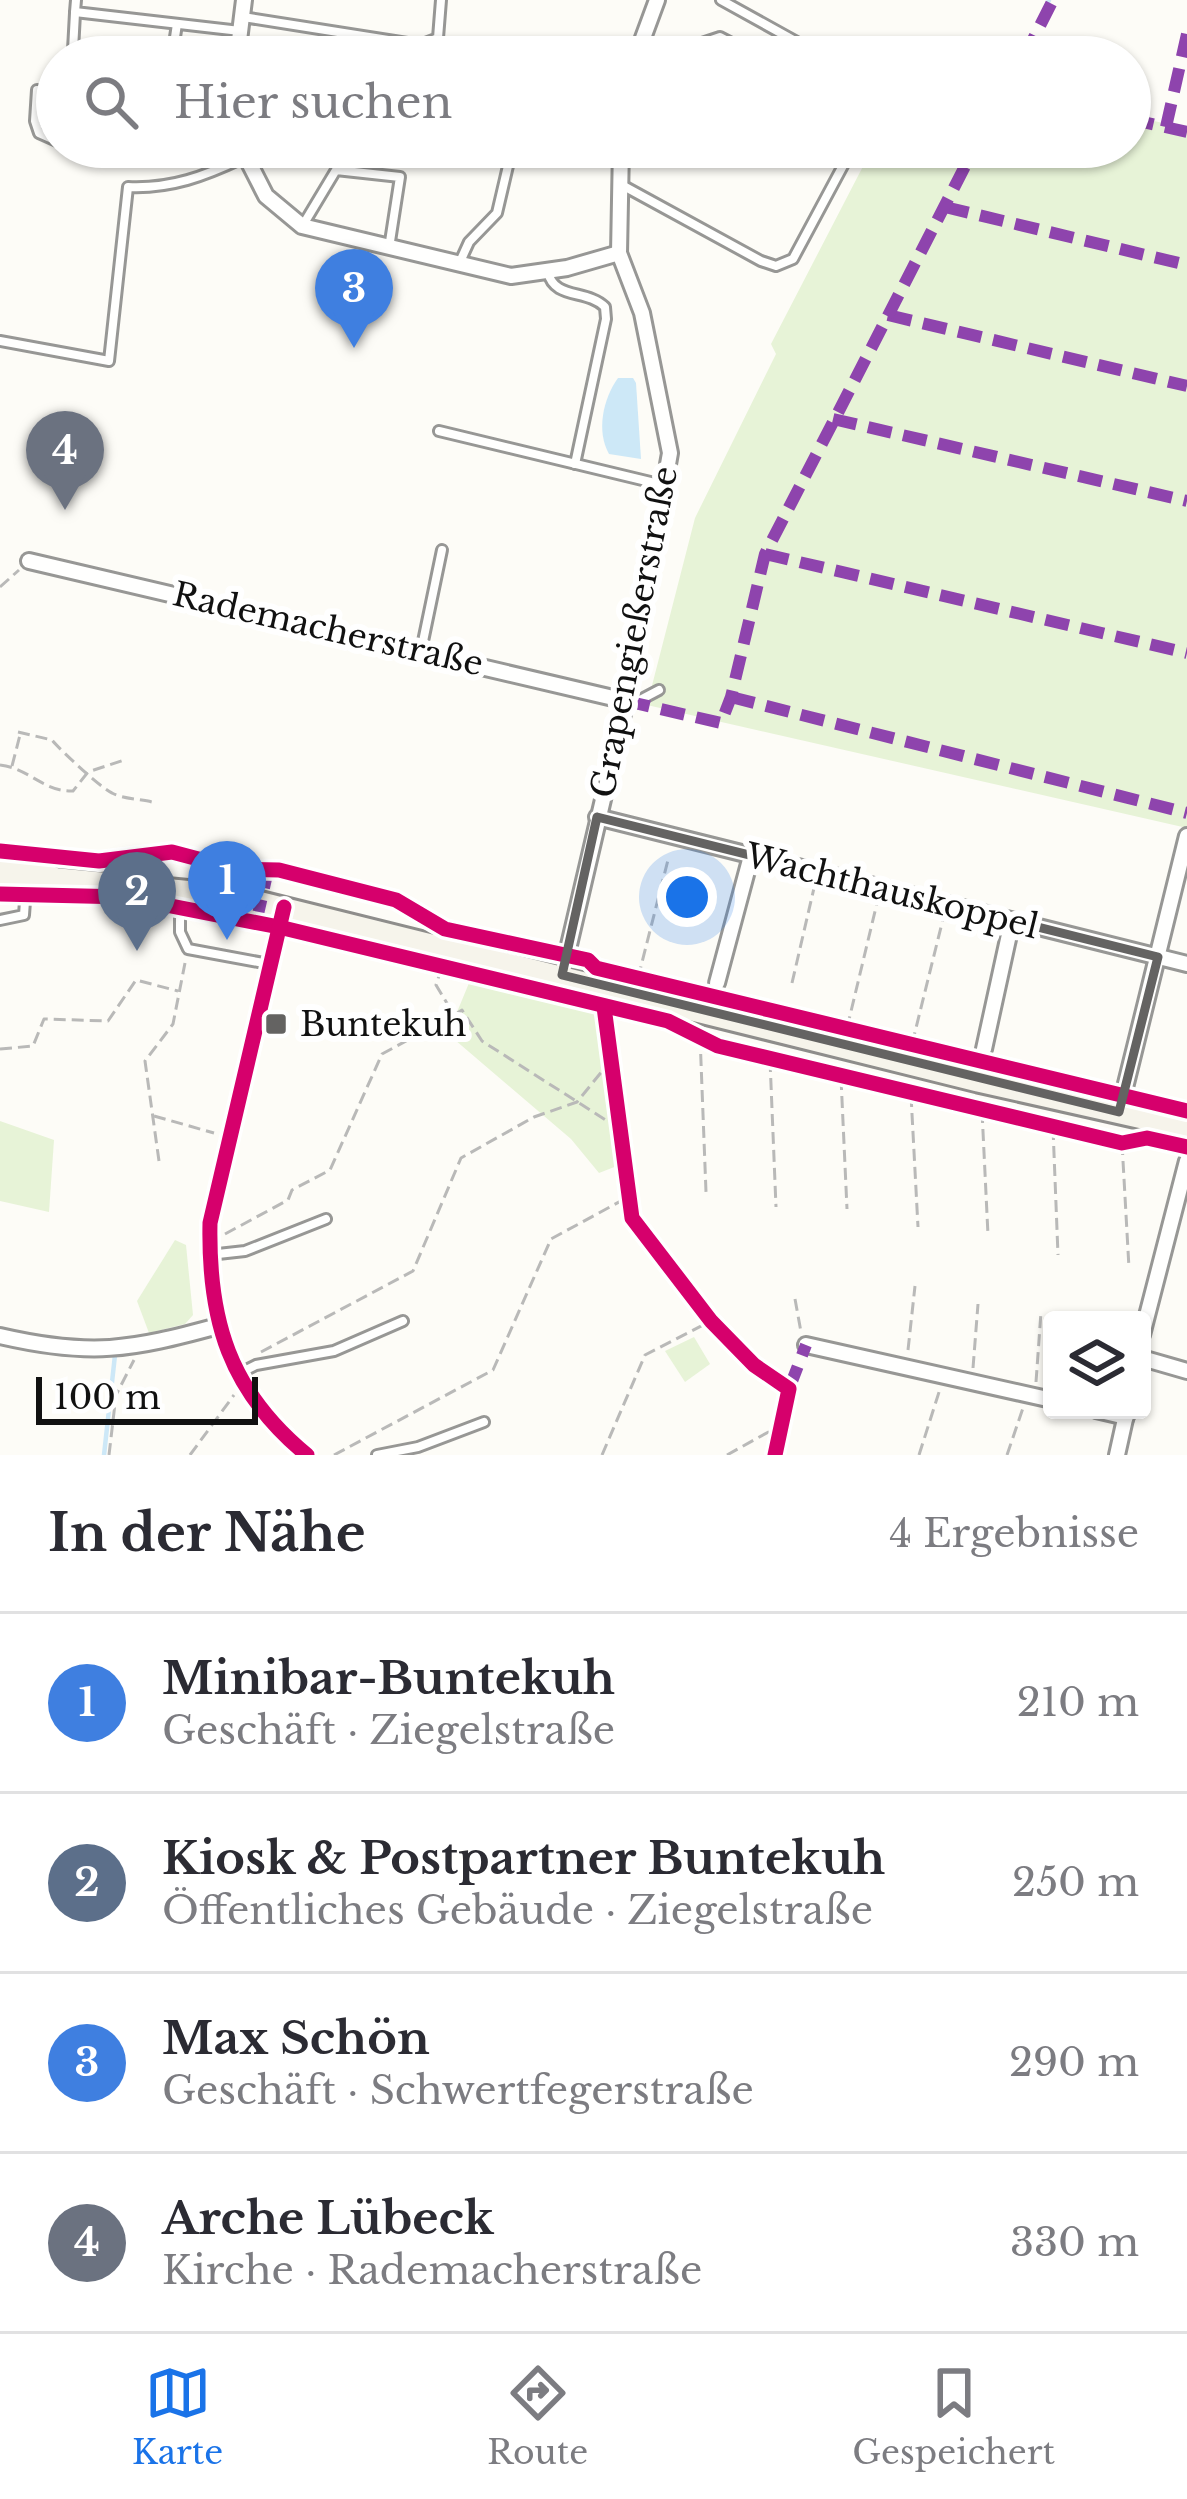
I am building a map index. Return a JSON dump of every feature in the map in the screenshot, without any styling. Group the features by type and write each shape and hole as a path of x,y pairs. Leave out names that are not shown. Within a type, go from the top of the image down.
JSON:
{"main road":[{"path":"0,864 59,879 181,889 284,907 978,1082 1187,1127"},
{"path":"0,883 26,885 59,879"}],"street":[{"path":"240,36 244,0"},
{"path":"642,36 657,0"},
{"path":"250,168 266,196 302,226 458,266 511,277 619,253"},
{"name":"Grapengießerstraße","path":"562,975 626,700 670,453 653,358 619,253 620,168"},
{"name":"Rademacherstraße","path":"29,560 626,700"},
{"name":"Wachthauskoppel","path":"597,817 1187,964"},
{"path":"1119,1112 1187,836"},
{"path":"717,983 751,856"},
{"path":"284,907 230,1138 210,1247 218,1326 238,1375 290,1442 307,1455"},
{"path":"984,1049 1012,921"},
{"path":"1148,1311 1187,1161"},
{"path":"0,1336 52,1348 112,1350 218,1326"},
{"path":"806,1345 1043,1398"},
{"path":"1151,1361 1187,1371"},
{"path":"1117,1455 1125,1419"}],"lane":[{"path":"74,36 76,0"},
{"path":"437,36 441,0"},
{"path":"721,0 786,36"},
{"path":"76,12 343,36"},
{"path":"175,36 177,24"},
{"path":"0,341 109,361 128,187 159,189 219,168"},
{"path":"458,266 469,242 497,213 508,168"},
{"path":"619,183 761,261 784,265 793,259 843,168"},
{"path":"302,226 336,170 400,177 389,248"},
{"path":"548,271 548,280 557,290 593,298 605,307 603,338 575,464"},
{"path":"439,431 664,485"},
{"path":"421,651 442,550"},
{"path":"626,700 640,700 659,690"},
{"path":"0,920 24,915 26,885"},
{"path":"181,889 180,932 188,950 271,964"},
{"path":"210,1247 245,1251 326,1220"},
{"path":"238,1375 256,1365 334,1351 403,1322"},
{"path":"377,1455 418,1447 484,1421"}],"path":[{"path":"0,586 29,560"},
{"path":"12,766 19,733 52,740 64,756 77,760 111,793 152,802"},
{"path":"0,765 12,766 37,784 64,792 73,791 88,772 128,759"},
{"path":"638,978 668,860"},
{"path":"792,983 818,874"},
{"path":"847,1028 880,889"},
{"path":"912,1045 946,905"},
{"path":"159,1161 146,1061 173,1024 188,950"},
{"path":"442,967 436,985 454,1015"},
{"path":"0,1049 33,1046 44,1019 108,1021 136,980 179,992"},
{"path":"210,1247 330,1169 382,1054 462,1010 482,1041 623,1131"},
{"path":"700,1036 706,1192"},
{"path":"190,1455 238,1375 413,1270 461,1158 534,1117 577,1102 612,1059"},
{"path":"770,1060 776,1207"},
{"path":"841,1078 848,1209"},
{"path":"911,1095 918,1227"},
{"path":"982,1112 988,1235"},
{"path":"153,1115 230,1138"},
{"path":"1053,1128 1058,1255"},
{"path":"1122,1143 1129,1268"},
{"path":"334,1455 493,1370 550,1239 630,1196"},
{"path":"906,1367 915,1286"},
{"path":"795,1299 806,1345"},
{"path":"972,1382 978,1304"},
{"path":"1007,1455 1031,1395 1041,1312"},
{"path":"602,1455 645,1355 710,1322"},
{"path":"109,1455 116,1395 140,1347"},
{"path":"919,1455 945,1376"},
{"path":"727,1455 782,1425"}],"highlighted area":[{"path":"597,817 1158,957 1119,1112 562,975"}],"green space":[{"path":"1151,120 1187,128 1187,828 647,705 695,518 776,354 771,344 862,168 1151,168"},
{"path":"469,983 599,1015 622,1164 599,1173 571,1139 448,1034"},
{"path":"0,1121 54,1140 49,1212 0,1201"},
{"path":"175,1240 186,1245 193,1315 185,1324 149,1333 137,1301"},
{"path":"694,1337 710,1364 685,1382 665,1351"}],"water":[{"path":"618,378 633,378 636,383 641,459 609,454 605,445 603,415"}],"waterway":[{"path":"1046,7 1049,0"},
{"path":"104,1455 115,1355"}],"marked path":[{"path":"1035,36 1053,0"},
{"path":"1166,127 1187,34"},
{"path":"1151,124 1187,132"},
{"path":"626,701 721,723 765,554 964,168"},
{"path":"945,207 1187,265"},
{"path":"888,315 1187,386"},
{"path":"833,419 1187,501"},
{"path":"765,554 1187,653"},
{"path":"731,697 1187,813"},
{"path":"256,923 268,870"},
{"path":"789,1389 806,1345"}],"cycle path":[{"path":"0,851 99,861 172,852 236,869 279,870 396,900 445,929 588,960 596,968 1187,1111"},
{"path":"0,894 125,897 279,927 668,1021 718,1046 1122,1143 1147,1138 1187,1147"},
{"path":"284,907 210,1223 210,1258 228,1351 259,1405 307,1455"},
{"path":"604,1007 632,1218 711,1321 754,1365 789,1389 775,1455"}],"place":[{"name":"Max Schön","path":"354,348"},
{"name":"Arche Lübeck","path":"65,510"},
{"name":"Minibar-Buntekuh","path":"227,940"},
{"name":"Kiosk & Postpartner Buntekuh","path":"137,951"},
{"name":"Buntekuh","path":"276,1024"}]}
